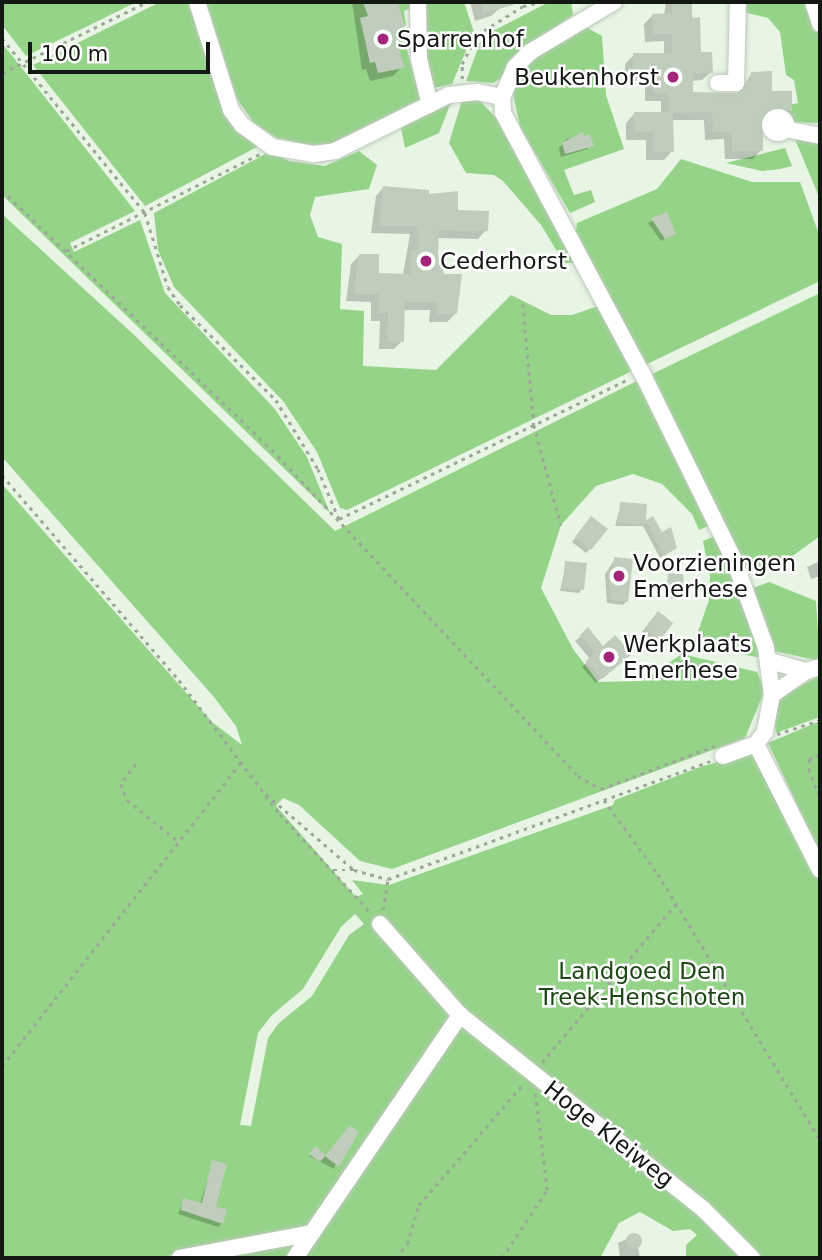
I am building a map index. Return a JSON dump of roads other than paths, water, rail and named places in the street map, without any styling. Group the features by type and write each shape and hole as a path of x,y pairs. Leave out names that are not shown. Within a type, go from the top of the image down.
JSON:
{"street":[{"path":"197,2 231,110 242,125 272,147 314,154 335,151 462,92 502,97"},
{"path":"418,2 419,59 430,105"},
{"path":"614,2 530,52 514,67 502,97 509,129 642,373 734,560 769,661 772,695 759,742 820,870"},
{"path":"718,82 736,83 738,2"},
{"path":"813,2 820,24"},
{"path":"785,129 820,136"},
{"path":"769,661 813,669"},
{"path":"772,695 813,669"},
{"path":"720,751 759,742"},
{"name":"Hoge Kleiweg","path":"380,923 460,1016 703,1209 752,1258"},
{"path":"295,1258 460,1016"},
{"path":"180,1258 312,1233"}],"place":[{"name":"Sparrenhof","path":"383,39"},
{"name":"Beukenhorst","path":"673,77"},
{"name":"Cederhorst","path":"426,261"},
{"name":"Voorzieningen Emerhese","path":"619,576"},
{"name":"Werkplaats Emerhese","path":"609,657"}],"park label":[{"name":"Landgoed Den Treek-Henschoten","path":"642,984"}]}
